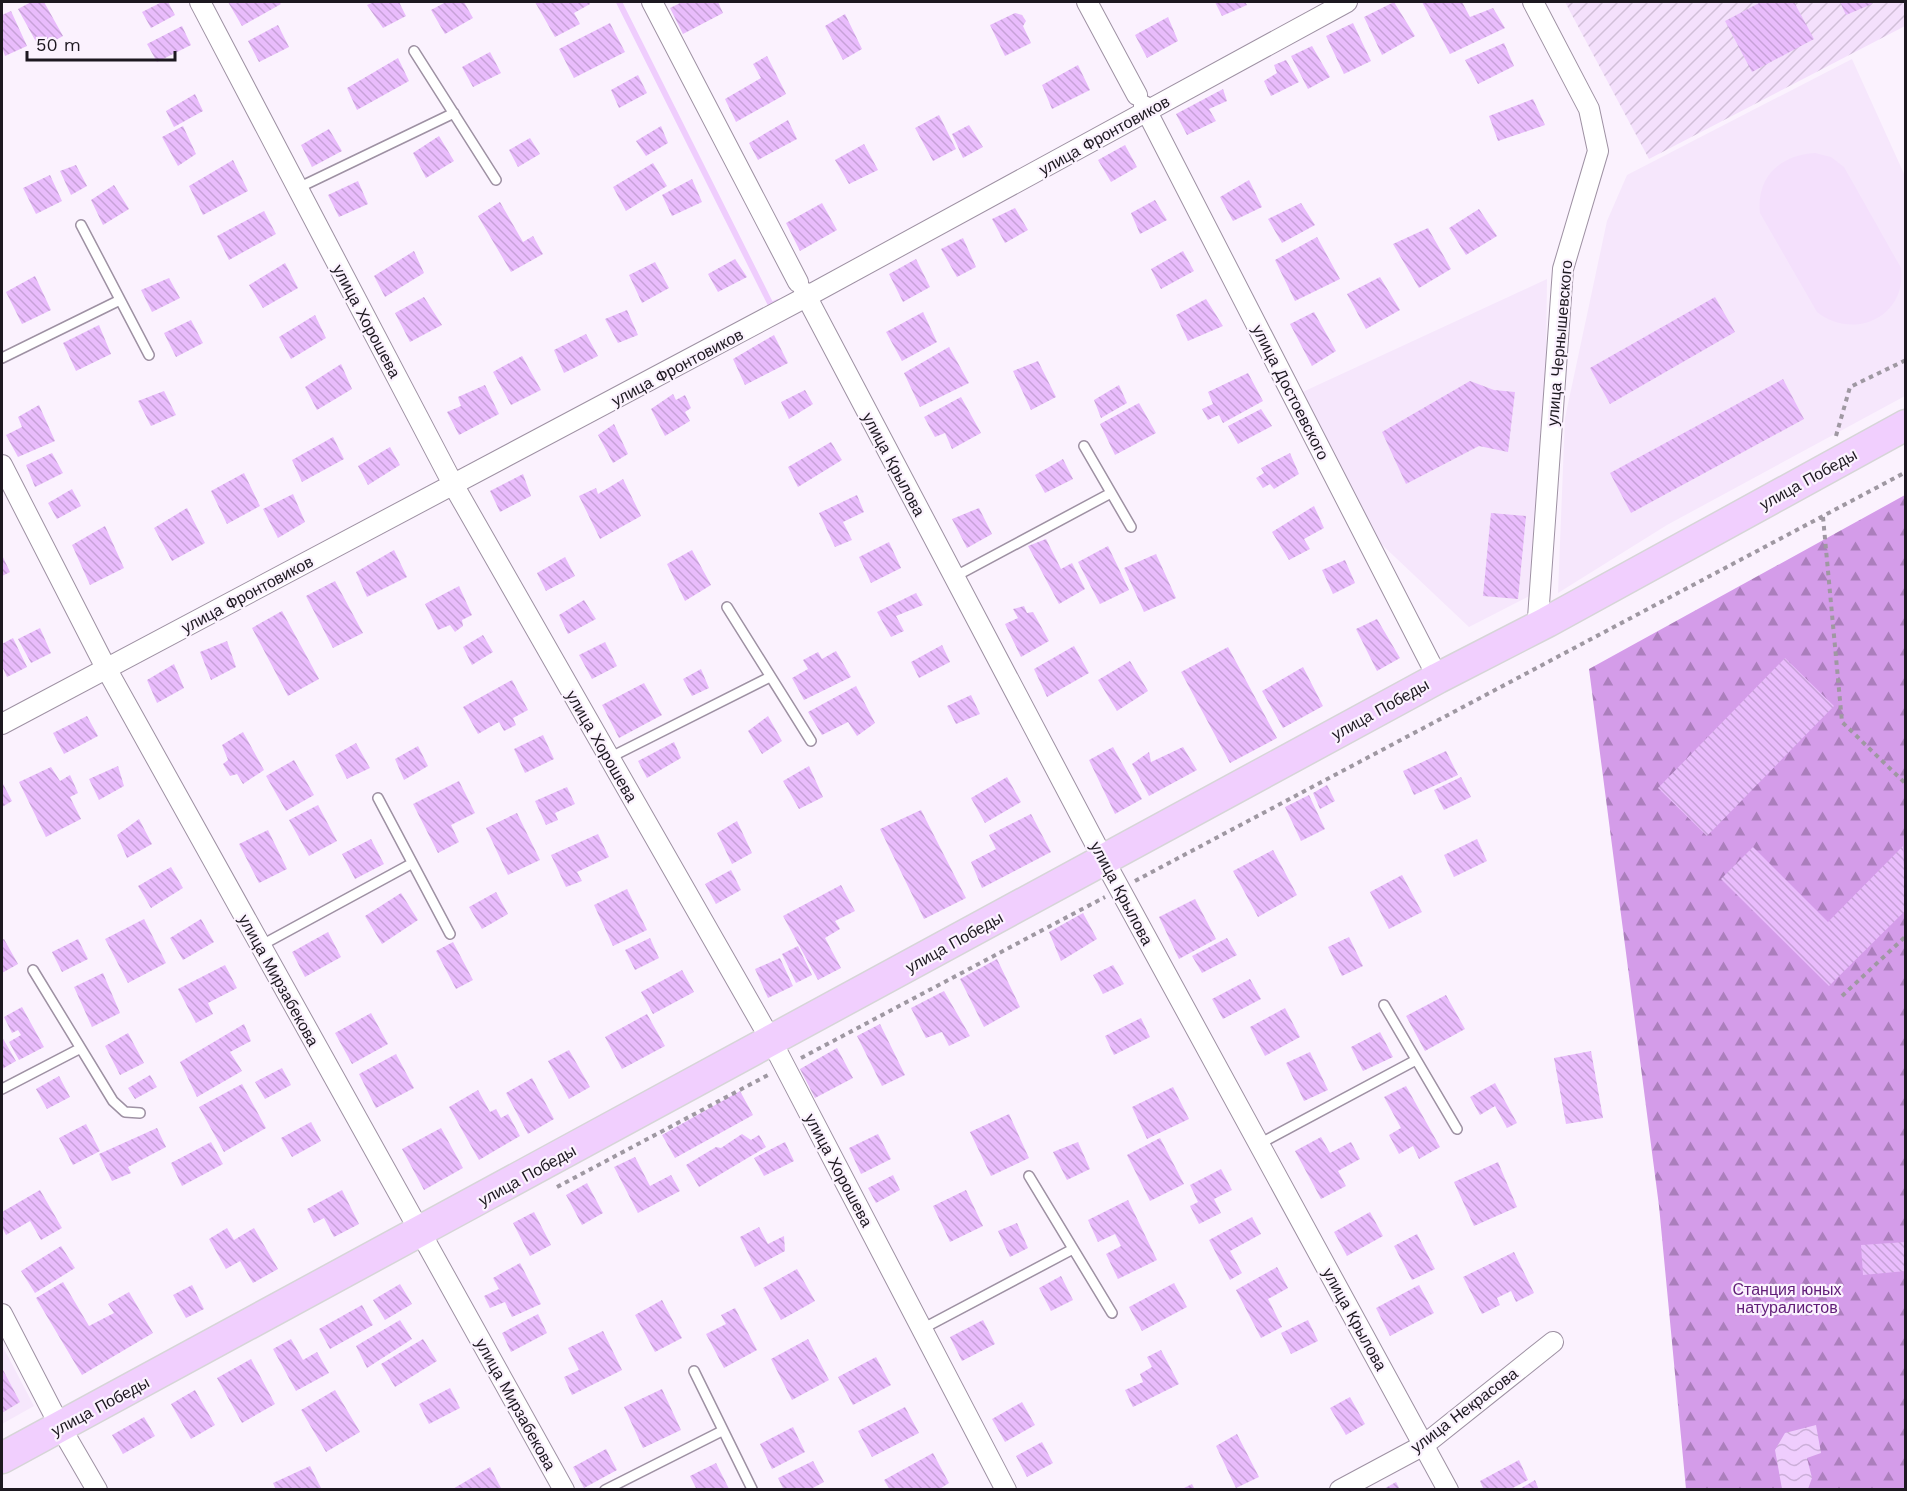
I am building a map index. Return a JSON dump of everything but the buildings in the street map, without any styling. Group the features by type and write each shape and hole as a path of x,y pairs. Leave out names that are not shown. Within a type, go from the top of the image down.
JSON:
{"main road":[{"name":"улица Победы","path":"2,1463 421,1235 777,1051 1110,871 1905,425"},
{"name":"улица Победы","path":"1110,871 1438,678 1538,630 1905,430"},
{"name":"улица Победы","path":"2,1458 62,1430"}],"street":[{"name":"улица Хорошева","path":"200,2 454,486 777,1051 1006,1490"},
{"name":"улица Крылова","path":"652,2 1110,871 1448,1490"},
{"name":"улица Достоевского","path":"1087,2 1143,104 1438,678"},
{"name":"улица Фронтовиков","path":"2,724 454,486 803,290 1143,104 1347,2"},
{"name":"улица Чернышевского","path":"1533,2 1589,109 1598,151 1563,269 1538,630"},
{"name":"улица Мирзабекова","path":"2,465 106,668 564,1490"},
{"path":"2,1314 62,1430 97,1490"},
{"name":"улица Некрасова","path":"1340,1490 1424,1445 1553,1342"}],"lane":[{"path":"414,51 496,180"},
{"path":"297,188 454,113"},
{"path":"81,225 149,355"},
{"path":"2,358 120,300"},
{"path":"1084,446 1131,527"},
{"path":"954,577 1111,492"},
{"path":"727,607 811,741"},
{"path":"609,758 770,677"},
{"path":"378,798 450,934"},
{"path":"260,946 411,864"},
{"path":"33,970 79,1049 113,1101 124,1112 140,1113"},
{"path":"1384,1005 1457,1129"},
{"path":"2,1089 79,1049"},
{"path":"1259,1144 1416,1060"},
{"path":"1029,1176 1112,1313"},
{"path":"922,1329 1073,1249"},
{"path":"694,1371 752,1489"},
{"path":"605,1490 722,1431"}],"path":[{"path":"556,1188 777,1051 1110,871 1823,518 1905,472"},
{"path":"1823,518 1842,722 1905,784"},
{"path":"1842,996 1905,936"}],"shaded area":[{"path":"1565,2 1905,2 1905,26 1649,159"},
{"path":"1852,59 1905,176 1905,396 1667,525 1558,593 1565,418 1607,221 1627,175"},
{"path":"1815,153 1831,157 1844,167 1901,268 1901,285 1895,300 1887,311 1861,324 1846,324 1831,320 1817,312 1760,213 1762,188 1773,170 1792,158"},
{"path":"1547,279 1543,589 1469,627 1359,523 1294,396"},
{"path":"2,1345 34,1406 2,1424"}],"green space":[{"name":"Станция юных натуралистов","path":"1905,495 1905,1489 1686,1489 1659,1206 1589,669"}],"water":[{"path":"1816,1425 1821,1453 1807,1458 1812,1478 1808,1489 1782,1489 1775,1450 1785,1433"}],"waterway":[{"path":"619,2 771,305 778,302"}]}
